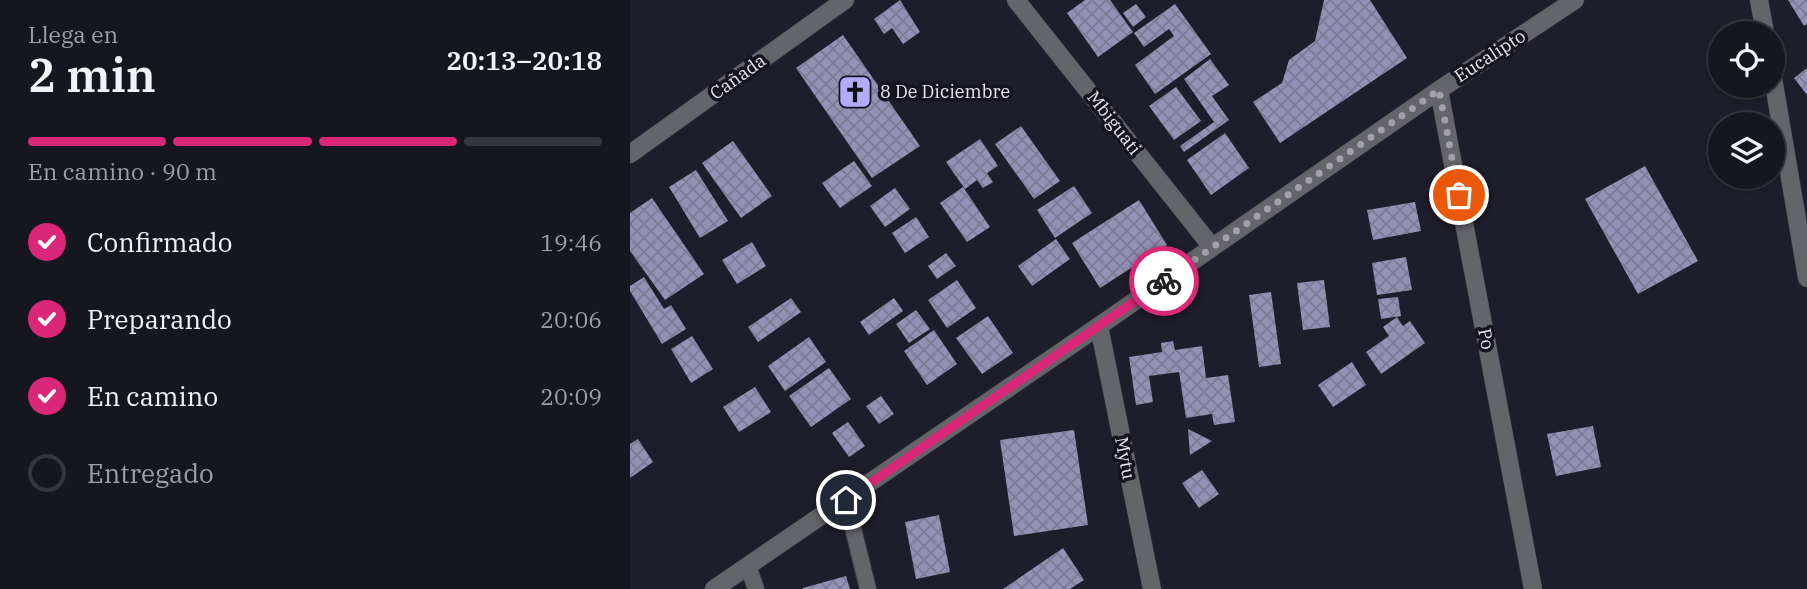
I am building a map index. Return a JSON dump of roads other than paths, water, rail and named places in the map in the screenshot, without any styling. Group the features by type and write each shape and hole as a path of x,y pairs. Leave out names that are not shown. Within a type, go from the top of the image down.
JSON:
{"street":[{"name":"Cañada","path":"630,154 845,0"},
{"name":"Mbiguati","path":"1016,0 1212,247"},
{"name":"Eucalipto","path":"714,589 1439,90 1575,0"},
{"path":"1759,0 1763,21"},
{"name":"Po","path":"1439,90 1533,589"},
{"path":"1776,98 1807,278"},
{"name":"Mytu","path":"1099,326 1152,589"}],"lane":[{"path":"846,500 868,589"},
{"path":"748,566 756,589"}],"place":[{"name":"8 De Diciembre","path":"855,92"}]}
